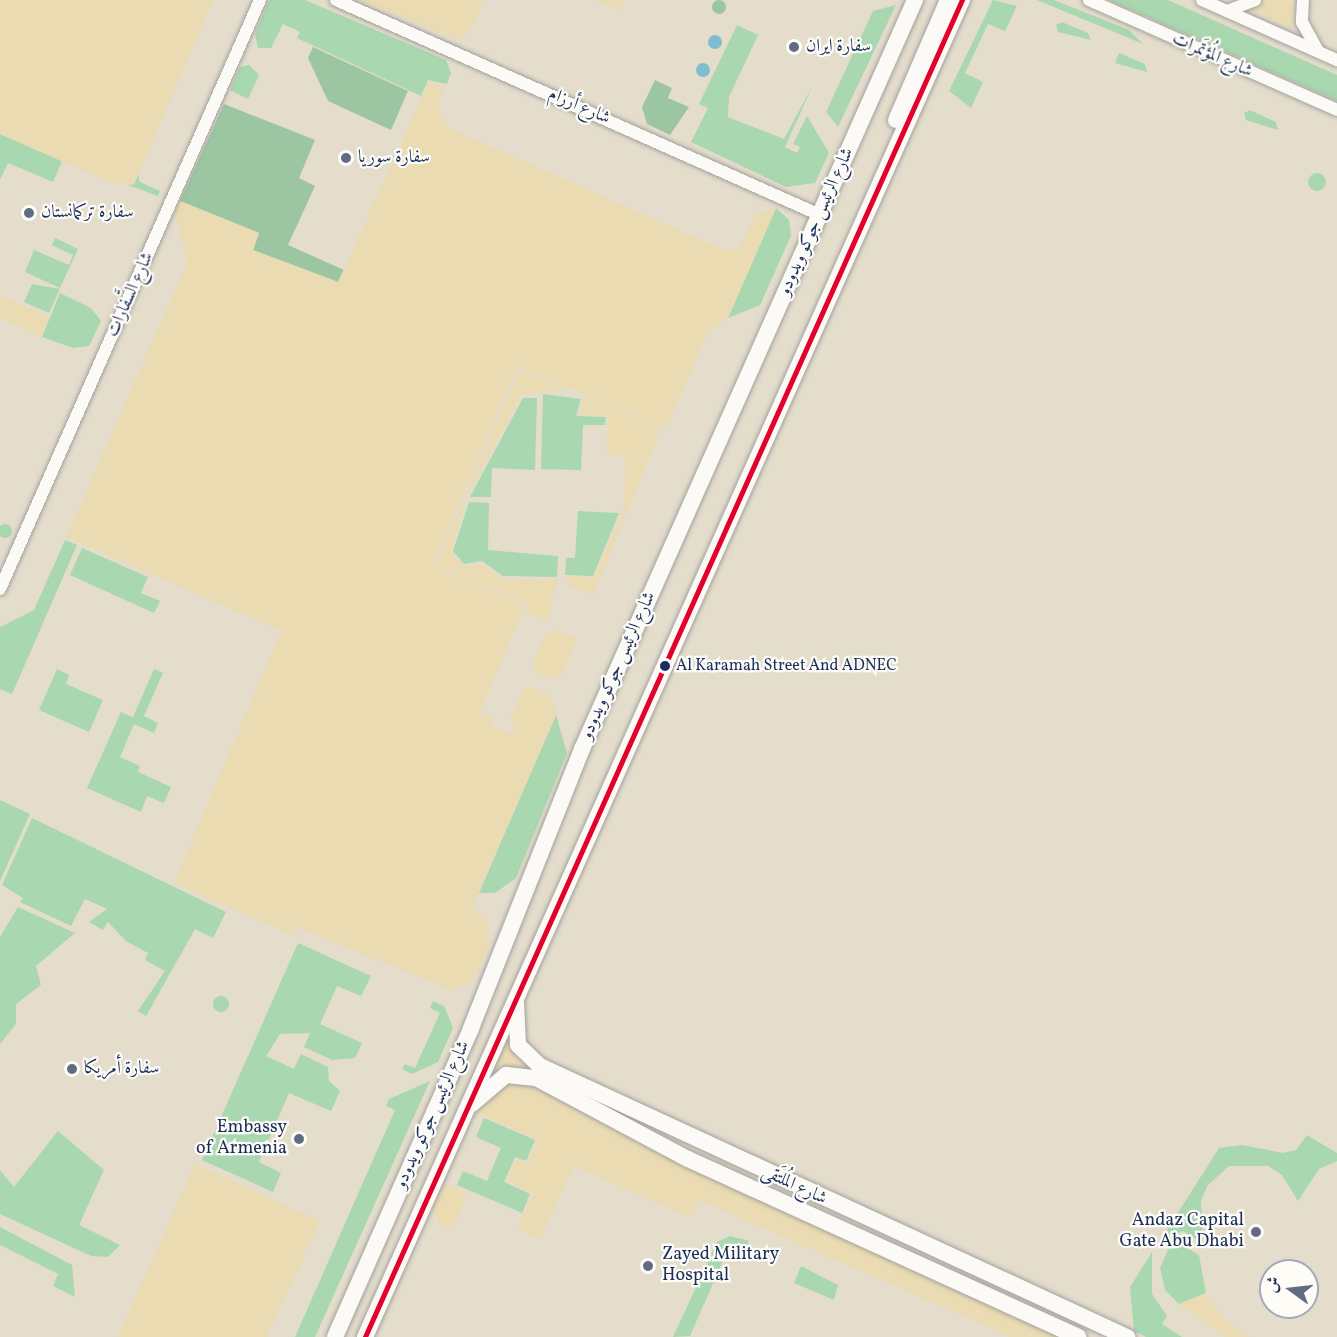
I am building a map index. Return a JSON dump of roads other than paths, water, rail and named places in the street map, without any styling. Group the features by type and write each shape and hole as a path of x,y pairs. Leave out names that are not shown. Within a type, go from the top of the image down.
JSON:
{"street":[{"name":"شارع السَّفارات","path":"0,589 260,0"},
{"name":"شارع أرزام","path":"336,0 820,216"},
{"name":"شارع الرئيس جوكو ويدودو","path":"335,1337 471,1028 582,749 915,0"},
{"name":"شارع المُؤتَمرات","path":"1089,0 1337,110"},
{"path":"1202,0 1337,60"},
{"path":"1227,11 1255,0"},
{"path":"1303,0 1302,22 1318,51"},
{"name":"شارع الرئيس جوكو ويدودو","path":"365,1337 516,993 841,272 959,2"},
{"name":"شارع المُلتَقى","path":"516,993 518,1045 540,1066 1126,1337"},
{"name":"شارع المُلتَقى","path":"464,1112 506,1075 536,1078 688,1159 1078,1337"}],"water":[{"path":"712,35 718,35 722,42 718,49 712,49 708,45 708,39"},
{"path":"700,63 706,63 710,70 706,77 700,77 696,73 696,67"}],"place":[{"name":"سفارة ايران","path":"794,47"},
{"name":"سفارة سوريا","path":"346,158"},
{"name":"سفارة تركمانستان","path":"29,213"},
{"name":"Al Karamah Street And ADNEC","path":"665,666"},
{"name":"سفارة أمريكا","path":"72,1069"},
{"name":"Embassy of Armenia","path":"299,1139"},
{"name":"Andaz Capital Gate Abu Dhabi","path":"1256,1232"},
{"name":"Zayed Military Hospital","path":"648,1266"}]}
